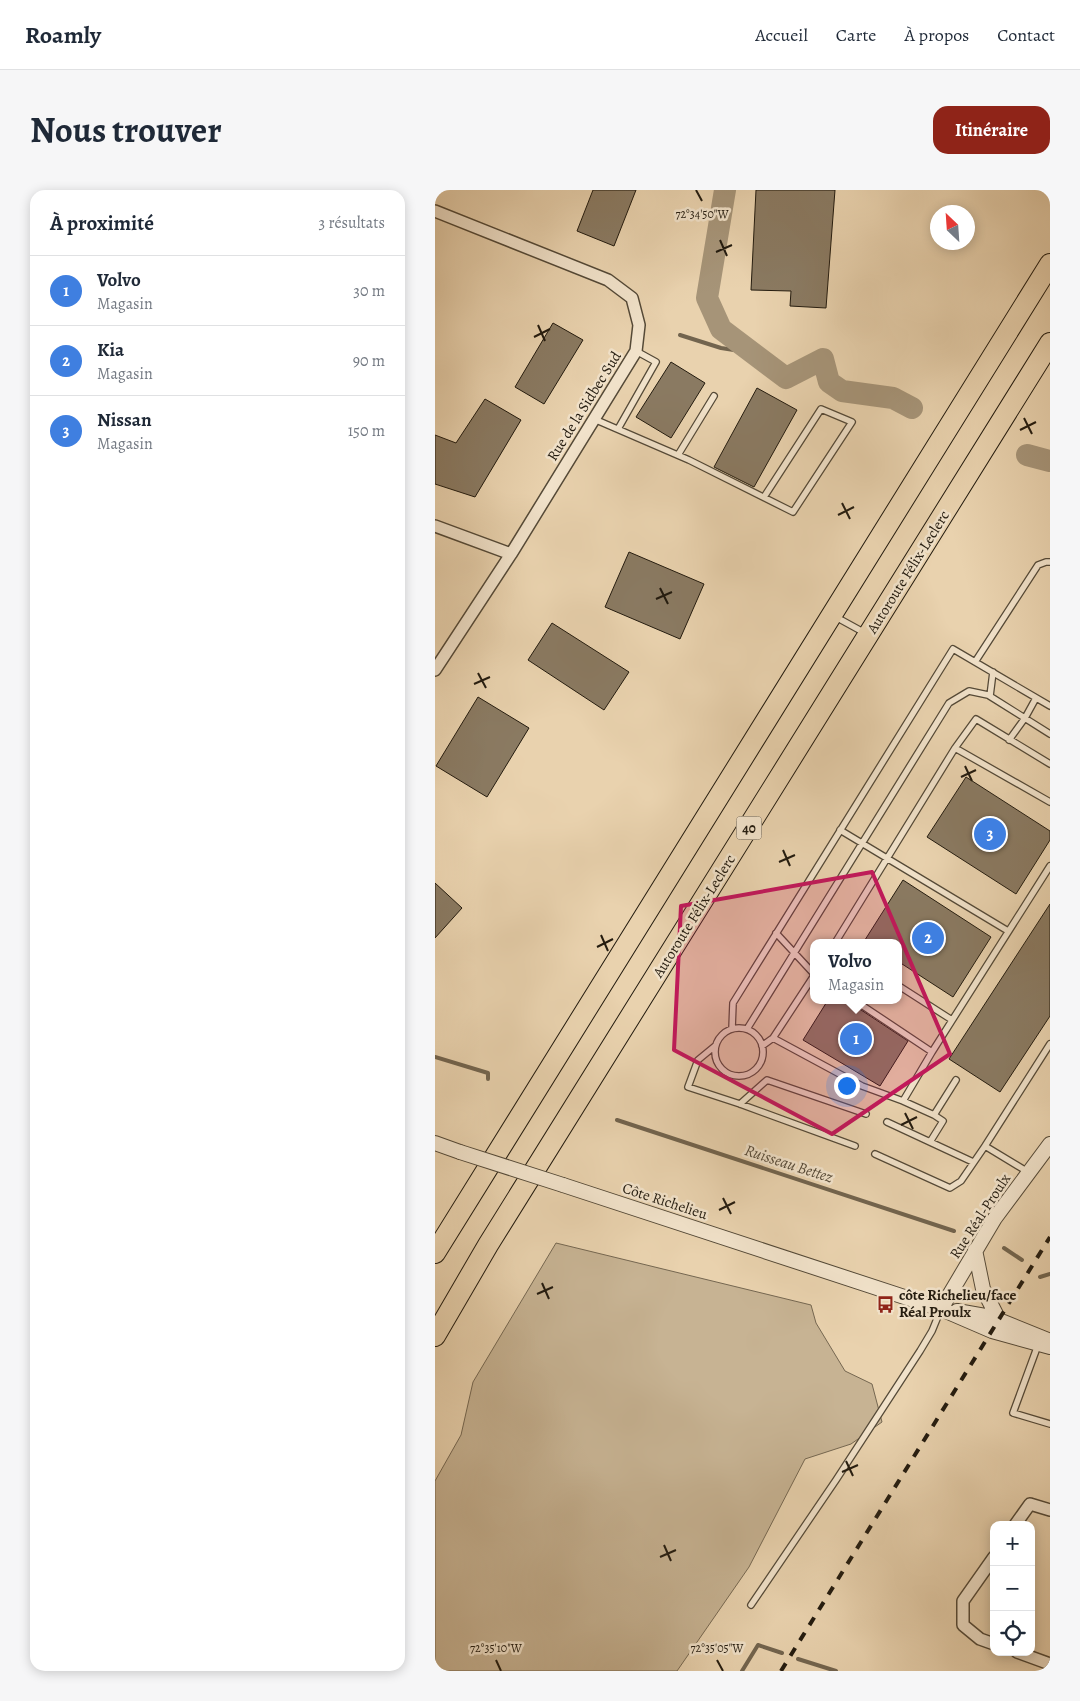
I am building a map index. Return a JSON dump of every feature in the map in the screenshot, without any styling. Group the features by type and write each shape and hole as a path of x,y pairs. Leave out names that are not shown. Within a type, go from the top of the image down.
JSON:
{"highway":[{"path":"435,1253 1050,264"},
{"name":"Autoroute Félix-Leclerc","path":"435,1336 483,1253 1050,343"}],"street":[{"name":"Rue de la Sidbec Sud","path":"435,211 607,280 632,298 639,325 636,351 511,554 435,670"},
{"path":"435,526 511,554"},
{"name":"Côte Richelieu","path":"435,1144 941,1309 992,1331 1046,1344"},
{"name":"Rue Réal-Proulx","path":"941,1309 999,1212 1050,1144"},
{"path":"975,1250 983,1289 999,1320"},
{"name":"Côte Richelieu","path":"941,1309 983,1315 999,1320 1046,1344"},
{"path":"1018,1521 1030,1504 1050,1510"},
{"path":"990,1563 963,1601 963,1624 980,1639 990,1643"},
{"path":"1028,1656 1050,1664"}],"lane":[{"path":"618,429 656,362 636,351"},
{"path":"678,455 714,396"},
{"path":"594,419 678,455 793,512 852,422 821,408 764,497"},
{"path":"975,662 1038,565 1050,562"},
{"path":"832,615 869,635"},
{"path":"732,1029 733,1003 953,649 1050,706"},
{"path":"990,696 993,672"},
{"path":"747,1029 949,703 969,691 990,696 1050,734"},
{"path":"1009,740 1025,718 1036,698"},
{"path":"837,939 955,748 976,719 1050,764"},
{"path":"955,748 1050,802"},
{"path":"840,830 1008,931"},
{"path":"903,1101 951,1020 1050,866"},
{"path":"776,933 810,972"},
{"path":"762,1046 773,1038 810,980"},
{"path":"902,988 951,1020"},
{"path":"859,1004 931,1052"},
{"path":"715,1046 716,1062 727,1074 735,1076 751,1074 761,1062 762,1046 759,1039 747,1029 732,1029 719,1038 715,1046 698,1060 688,1087 855,1146"},
{"path":"773,1038 861,1086 903,1101 934,1115 943,1121 930,1142"},
{"path":"875,1154 950,1188 961,1181 1050,1044"},
{"path":"740,1104 767,1080 866,1114"},
{"path":"934,1115 956,1080"},
{"path":"887,1122 973,1162"},
{"path":"985,1146 1028,1172"},
{"path":"751,1605 836,1480 920,1351 932,1331 941,1309"},
{"path":"1046,1344 1013,1413 1050,1424"}],"highlighted area":[{"path":"872,872 950,1054 832,1134 674,1050 681,906"}],"shaded area":[{"path":"556,1243 811,1305 816,1323 845,1371 872,1384 882,1422 851,1444 805,1459 749,1567 677,1671 435,1671 435,1481 461,1435 473,1382"}],"building":[{"path":"593,190 636,190 614,246 577,231"},
{"path":"756,190 835,190 826,308 790,306 791,291 751,290"},
{"path":"553,323 583,340 544,404 515,387"},
{"path":"671,362 705,383 671,438 636,417"},
{"path":"757,388 797,410 754,487 714,467"},
{"path":"485,399 521,420 475,497 435,484 435,435 456,443"},
{"path":"629,552 704,584 680,639 605,607"},
{"path":"552,623 629,672 604,710 528,660"},
{"path":"478,697 529,728 487,797 436,766"},
{"path":"966,777 1050,831 1050,840 1016,894 927,837"},
{"path":"903,880 991,937 953,997 902,964 902,939 866,939"},
{"path":"435,883 462,908 435,938"},
{"path":"1050,904 1050,1016 1000,1092 949,1059"},
{"path":"826,1004 852,1004 908,1041 880,1086 803,1040"}],"waterway":[{"path":"725,190 707,298 721,329 786,378 823,359 829,382 842,391 893,398 912,408"},
{"path":"680,335 721,348 753,353"},
{"path":"1027,455 1050,461"},
{"name":"Ruisseau Bettez","path":"435,1057 488,1073 488,1079"},
{"name":"Ruisseau Bettez","path":"617,1120 954,1231"},
{"name":"Ruisseau Bettez","path":"1004,1248 1022,1260"},
{"name":"Ruisseau Bettez","path":"1040,1277 1050,1274"},
{"path":"742,1671 758,1645 782,1653"},
{"path":"798,1659 836,1671"}],"railway":[{"path":"781,1671 1050,1237"}],"place":[{"name":"Nissan","path":"990,834"},
{"name":"Kia","path":"928,938"},
{"name":"Volvo","path":"856,1039"},
{"name":"côte Richelieu/face Réal Proulx","path":"885,1304"}]}
